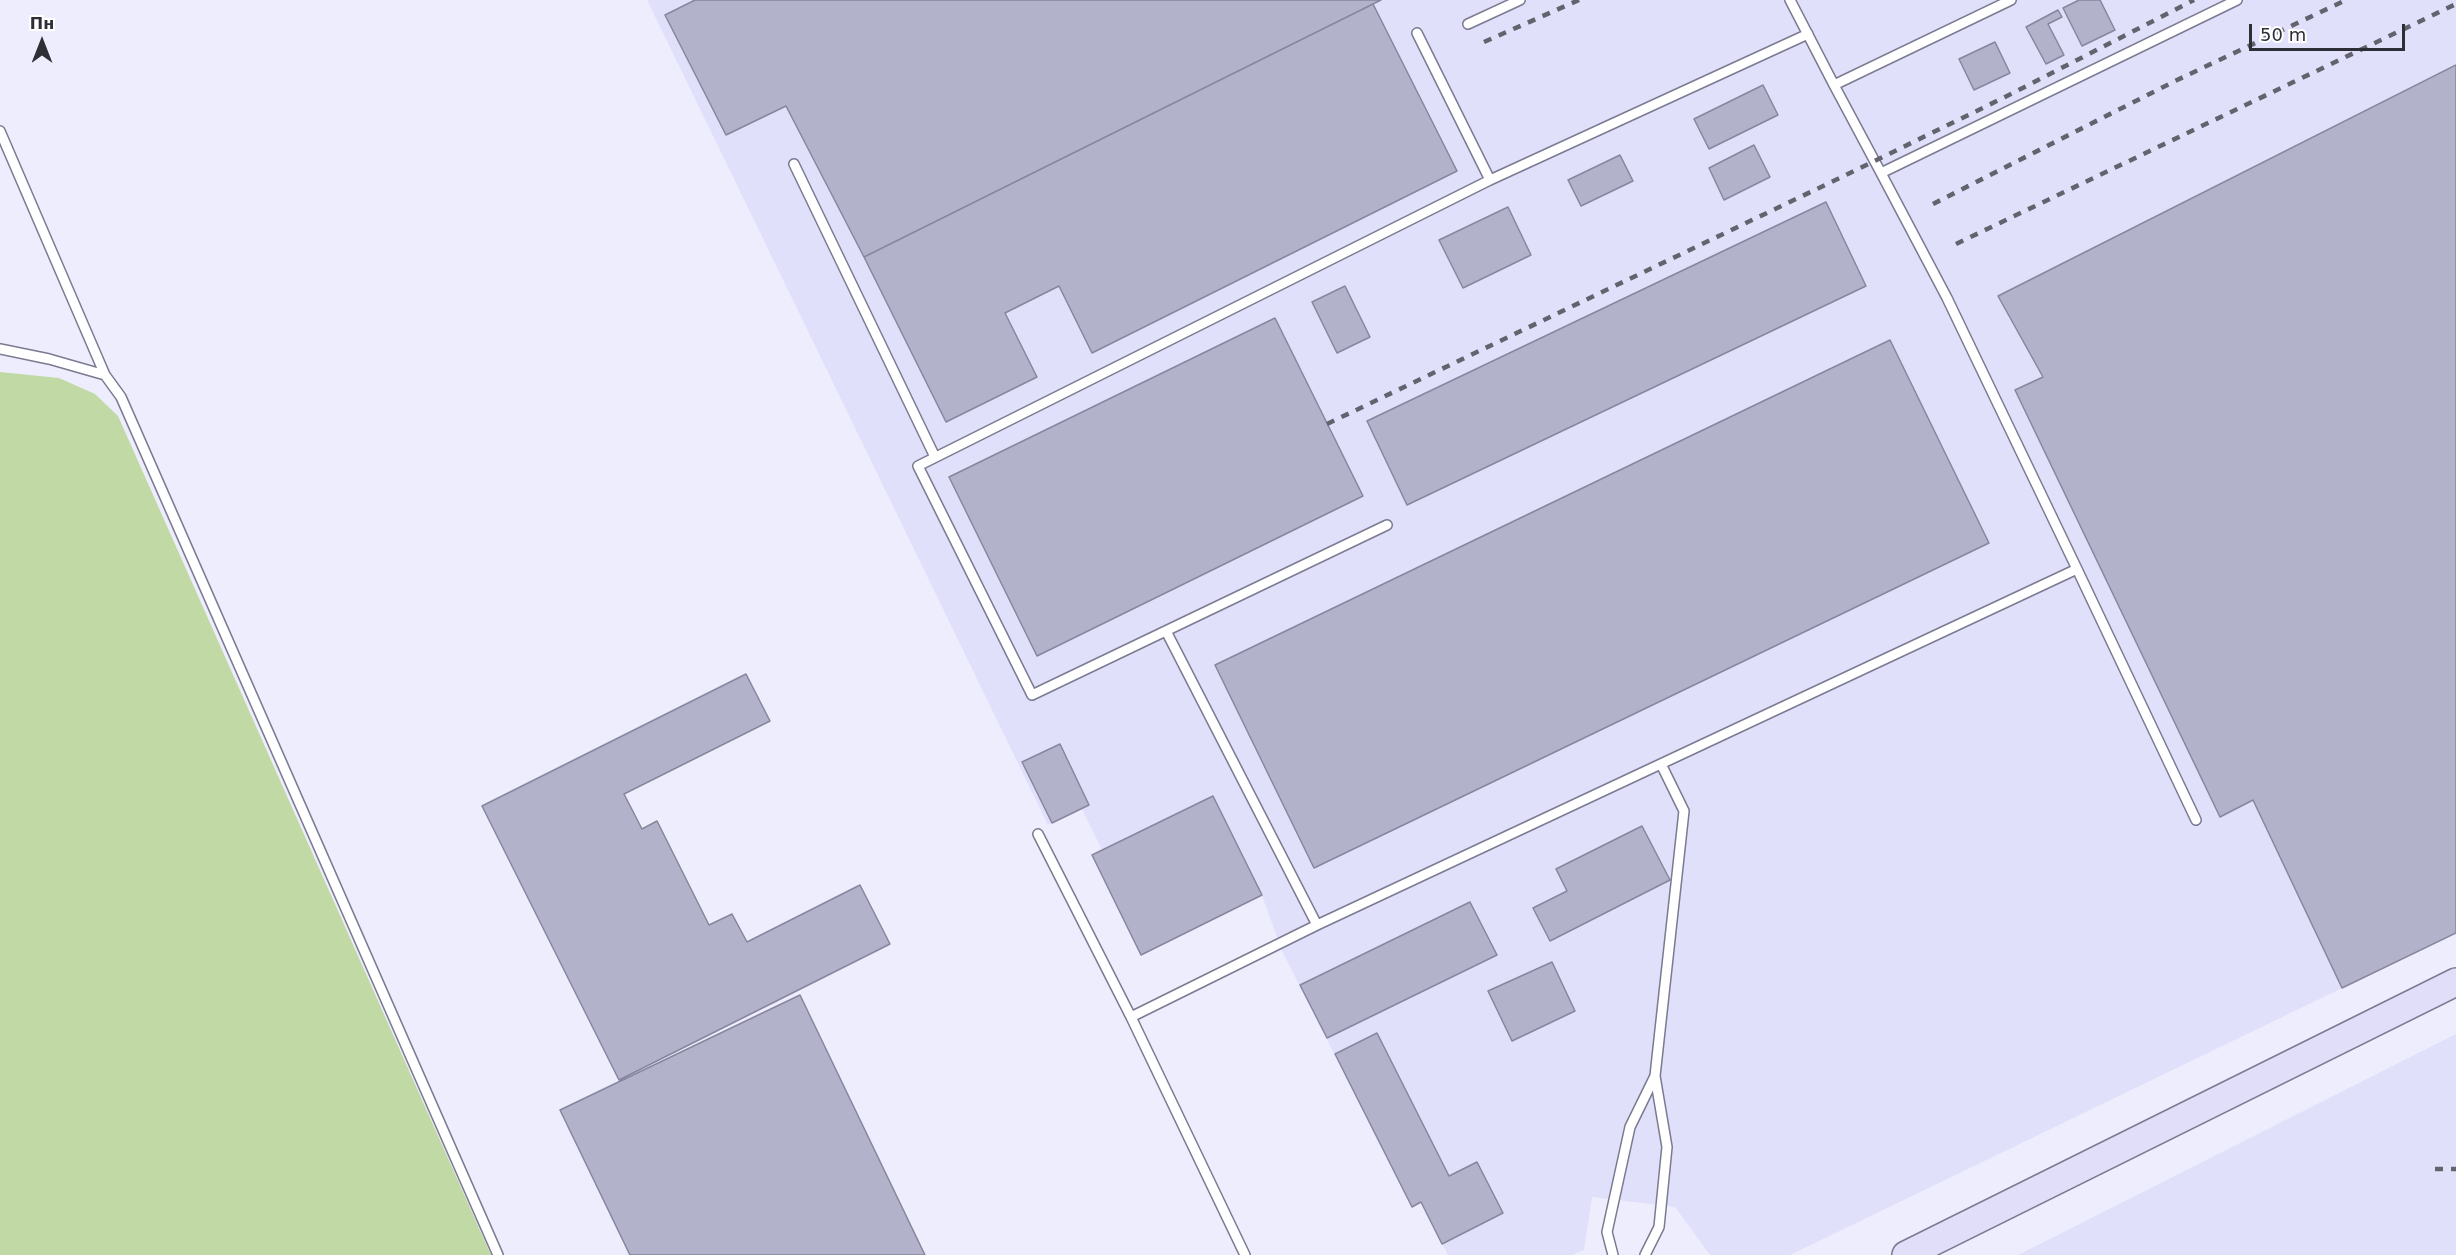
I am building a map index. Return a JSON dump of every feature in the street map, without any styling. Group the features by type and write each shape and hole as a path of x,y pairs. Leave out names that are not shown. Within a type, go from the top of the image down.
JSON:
{"street":[{"path":"1906,1255 2456,982"}],"lane":[{"path":"1468,24 1520,0"},
{"path":"1790,0 1947,298 2196,820"},
{"path":"1834,85 2011,0"},
{"path":"1881,172 2237,0"},
{"path":"1417,33 1490,180"},
{"path":"1387,525 1032,695 918,466 1490,180 1808,34"},
{"path":"0,131 105,375 121,397 498,1255"},
{"path":"794,164 935,457"},
{"path":"0,350 49,359 105,375"},
{"path":"1131,1017 1317,924 2077,569"},
{"path":"1166,631 1317,924"},
{"path":"1645,1255 1659,1227 1667,1147 1654,1076 1684,811 1661,764"},
{"path":"1038,834 1131,1017 1245,1255"},
{"path":"1613,1255 1607,1232 1630,1127 1654,1076"}],"shaded area":[{"path":"647,0 2456,0 2456,933 1790,1255 1710,1255 1675,1207 1592,1197 1584,1250 1572,1255 1448,1255 1421,1203 1412,1207 1283,953 1262,896 1141,955 1092,855 1102,850 1082,809 1048,825"},
{"path":"2456,1034 2456,1255 2018,1255"}],"green space":[{"path":"0,372 59,378 95,394 118,416 491,1255 0,1255"}],"building":[{"path":"695,0 1381,0 864,257 786,106 726,135 665,15"},
{"path":"2079,0 2100,0 2115,30 2082,46 2063,8"},
{"path":"1373,4 1457,171 1092,353 1059,286 1005,313 1037,377 946,422 864,257"},
{"path":"2058,10 2062,17 2048,24 2064,55 2046,64 2026,27"},
{"path":"1995,42 2010,73 1974,90 1959,59"},
{"path":"2456,65 2456,933 2342,988 2253,800 2220,817 2015,390 2043,377 1998,296"},
{"path":"1763,85 1778,115 1709,149 1694,119"},
{"path":"1754,145 1770,177 1724,200 1709,168"},
{"path":"1620,155 1633,181 1581,206 1568,180"},
{"path":"1826,202 1866,286 1407,505 1367,421"},
{"path":"1508,207 1531,255 1463,288 1439,240"},
{"path":"1345,286 1370,337 1337,353 1312,302"},
{"path":"1275,318 1363,496 1037,656 949,477"},
{"path":"1890,340 1989,543 1314,868 1215,665"},
{"path":"746,674 770,721 624,794 642,829 657,821 709,925 732,914 747,942 860,885 890,944 619,1080 482,806"},
{"path":"1060,744 1089,805 1052,823 1022,762"},
{"path":"1213,796 1262,895 1141,955 1092,855"},
{"path":"1642,826 1670,880 1550,941 1533,908 1567,891 1556,869"},
{"path":"1470,902 1497,955 1327,1038 1300,985"},
{"path":"1552,962 1575,1011 1512,1041 1488,991"},
{"path":"800,995 925,1255 630,1255 560,1110"},
{"path":"1377,1033 1449,1176 1477,1162 1503,1213 1442,1244 1421,1202 1412,1207 1335,1054"}],"railway":[{"path":"1484,42 1579,0"},
{"path":"1327,424 1846,175 2194,0"},
{"path":"1933,204 2175,81 2346,0"},
{"path":"1956,244 2456,4"},
{"path":"2435,1169 2456,1169"}]}
